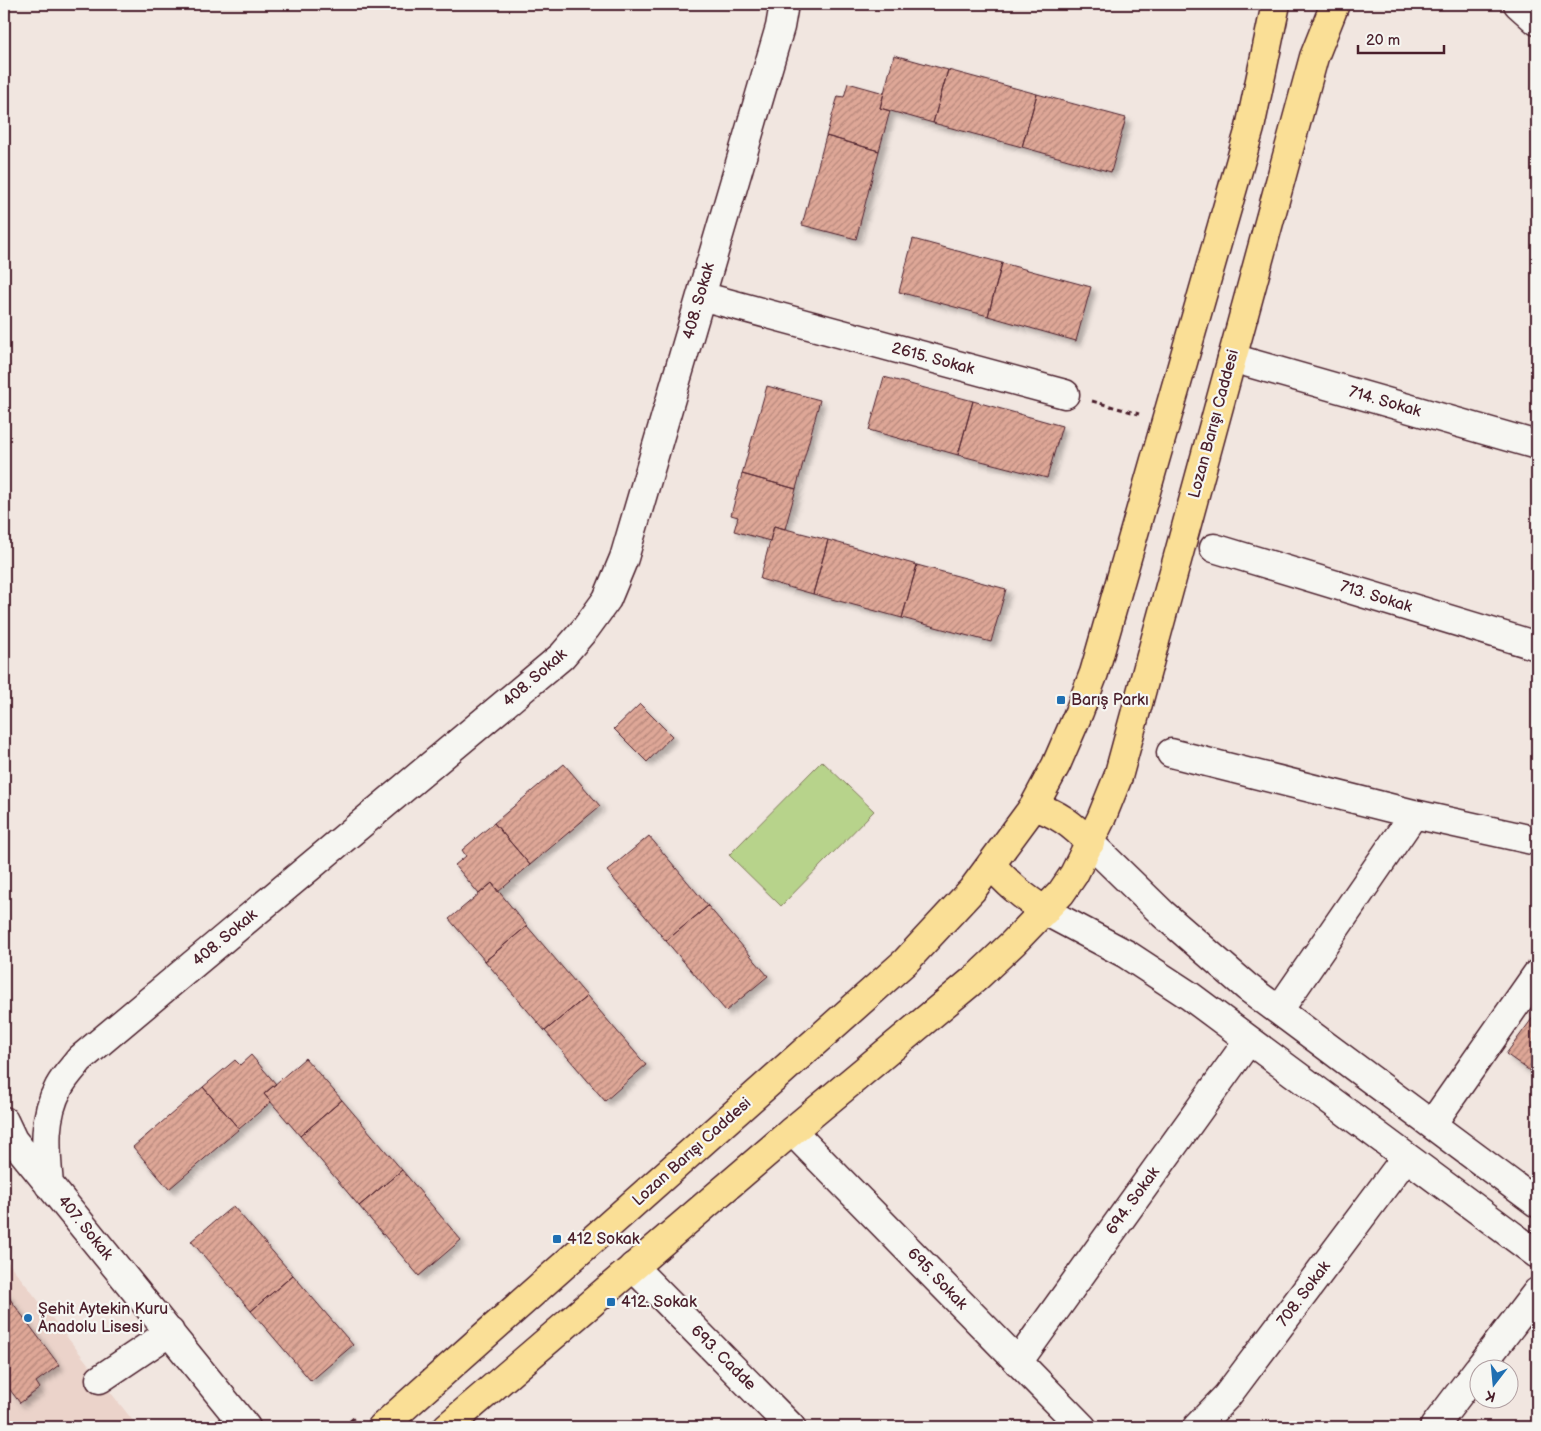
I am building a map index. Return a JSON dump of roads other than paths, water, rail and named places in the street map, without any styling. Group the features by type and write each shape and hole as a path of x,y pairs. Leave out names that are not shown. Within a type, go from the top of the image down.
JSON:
{"main road":[{"name":"Lozan Barışı Caddesi","path":"382,1427 906,962 943,923 991,864 1034,806 1056,765 1094,673 1250,128 1276,4"},
{"name":"Lozan Barışı Caddesi","path":"447,1427 792,1131 977,977 1046,910 1074,874 1090,843 1118,777 1314,57 1335,4"},
{"path":"1034,806 1054,813 1075,827 1090,843"},
{"path":"991,864 1004,880 1021,895 1046,910"}],"street":[{"name":"408. Sokak","path":"49,1185 45,1145 48,1114 59,1087 80,1059 562,656 607,599 624,558 780,28 784,4"},
{"path":"1518,4 1537,20"},
{"name":"2615. Sokak","path":"701,296 1065,394"},
{"name":"714. Sokak","path":"1232,358 1537,445"},
{"name":"713. Sokak","path":"1214,548 1537,646"},
{"path":"1171,753 1414,814 1537,841"},
{"path":"1279,1010 1414,814"},
{"path":"1090,843 1163,914 1247,987 1537,1203"},
{"path":"1046,910 1126,954 1190,996 1537,1254"},
{"path":"1432,1124 1537,974"},
{"name":"694. Sokak","path":"1018,1362 1249,1040"},
{"name":"407. Sokak","path":"4,1121 13,1140 246,1427"},
{"name":"695. Sokak","path":"792,1131 1082,1427"},
{"name":"708. Sokak","path":"1198,1427 1227,1396 1406,1157"},
{"name":"693. Cadde","path":"633,1267 791,1427"},
{"path":"1487,1358 1537,1292"},
{"path":"100,1379 170,1332"},
{"path":"1434,1427 1468,1383"}],"place":[{"name":"Barış Parkı","path":"1061,700"},
{"name":"412 Sokak","path":"557,1239"},
{"name":"412. Sokak","path":"611,1302"},
{"name":"Şehit Aytekin Kuru Anadolu Lisesi","path":"28,1318"}]}
